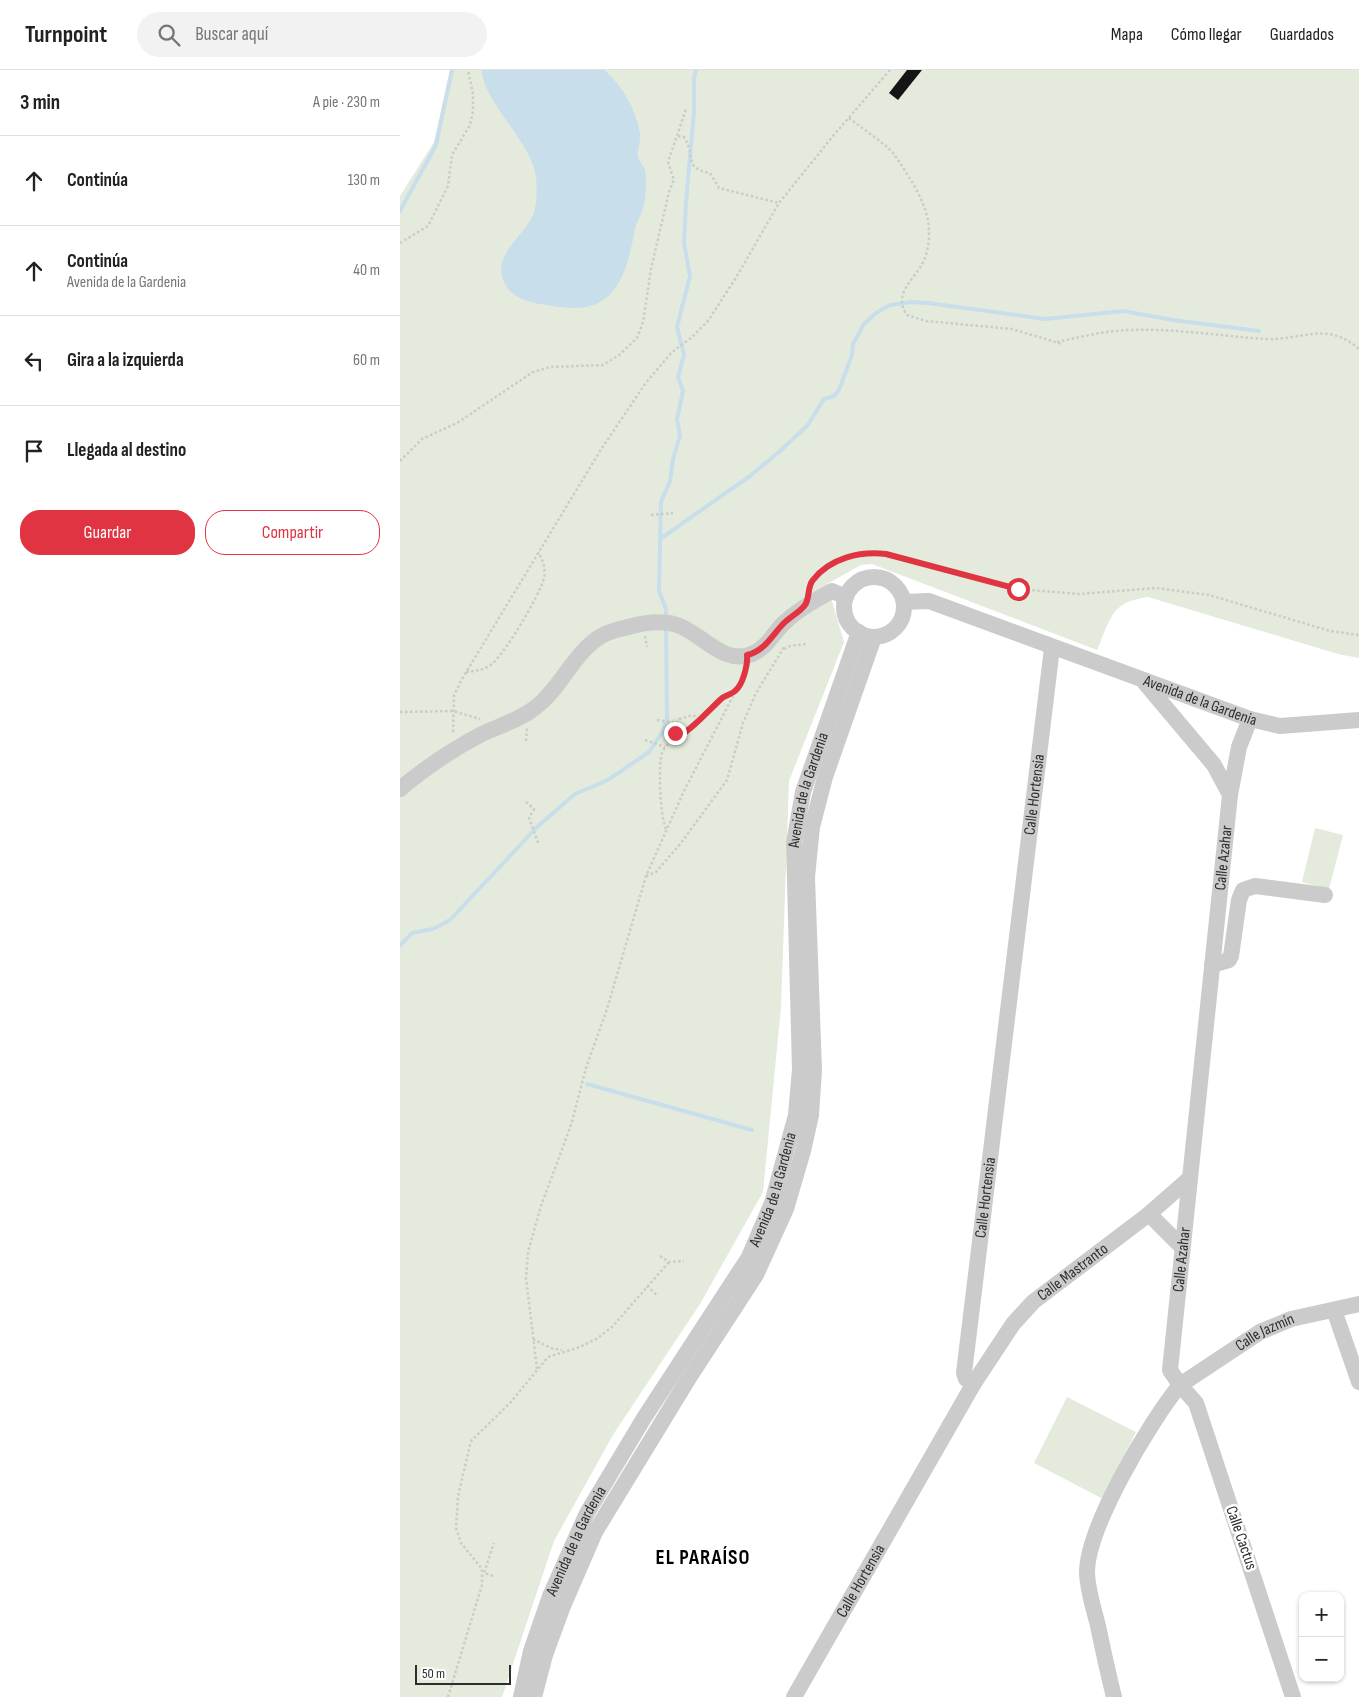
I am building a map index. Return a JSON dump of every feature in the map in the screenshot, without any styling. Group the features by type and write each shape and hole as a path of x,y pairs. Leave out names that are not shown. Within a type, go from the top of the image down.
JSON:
{"street":[{"path":"877,577 895,586 904,602 901,621 888,634 866,635 846,617 844,607 846,597 859,582 877,577"},
{"path":"400,789 438,760 478,736 517,720 538,706 584,651 603,635 628,627 656,622 678,625 719,651 738,657 747,655 768,643 783,624 806,605 832,591 846,597"},
{"name":"Avenida de la Gardenia","path":"904,602 929,601 1143,682 1250,719 1280,726 1359,720"},
{"name":"Avenida de la Gardenia","path":"521,1697 531,1651 554,1588 587,1513 641,1424 749,1256 772,1203 796,1115 800,1069 794,843 803,792 866,635"},
{"name":"Avenida de la Gardenia","path":"534,1697 545,1655 576,1572 595,1532 756,1275 786,1209 804,1151 811,1114 814,1070 807,877 812,827 866,635"},
{"name":"Calle Hortensia","path":"794,1697 974,1383 966,1379 964,1373 1052,648"},
{"path":"1143,682 1214,765 1230,796"},
{"name":"Calle Azahar","path":"1180,1385 1170,1370 1181,1246 1190,1178 1230,796 1239,747 1250,719"},
{"path":"1212,965 1228,960 1231,956 1239,900 1243,890 1256,886 1325,895"},
{"name":"Calle Mastranto","path":"974,1383 998,1343 1033,1302 1149,1214 1190,1178"},
{"path":"1149,1214 1181,1246"},
{"name":"Calle Jazmín","path":"1180,1385 1260,1332 1291,1319 1359,1304"},
{"path":"1334,1310 1359,1382"},
{"path":"1114,1697 1090,1593 1087,1573 1090,1555 1111,1500 1136,1449 1155,1417 1180,1385"},
{"name":"Calle Cactus","path":"1180,1385 1196,1403 1293,1697"},
{"path":"641,1424 656,1432"}],"path":[{"path":"400,244 428,226 448,186 452,155 470,126 473,111 473,94 468,70"},
{"path":"453,732 454,695 466,672 600,451 656,369 672,352 691,338 708,321 780,203 890,70"},
{"path":"400,461 422,439 456,423 533,372 550,367 603,365 619,355 637,338 643,322 651,269 669,192 674,180 668,162 686,108"},
{"path":"849,118 894,154 920,196 925,209 930,233 926,256 922,265 909,279 904,292 904,311 915,319 996,326 1062,344"},
{"path":"678,136 684,137 691,149 692,166 697,171 710,172 718,188 780,203"},
{"path":"1056,342 1127,330 1189,331 1265,339 1323,332 1346,339 1359,349"},
{"path":"651,515 673,512"},
{"path":"466,672 478,671 490,666 503,654 544,580 544,562 538,552"},
{"path":"806,605 812,581 826,568 842,559 872,552 1018,589 1079,594 1156,588 1209,595 1330,631 1359,635"},
{"path":"646,876 656,872 681,843 727,780 743,723 756,695 787,642"},
{"path":"782,650 790,646 806,644"},
{"path":"537,1369 527,1297 528,1252 571,1125 586,1068 607,1009 646,876 684,790 746,670 747,655"},
{"path":"666,830 663,824 661,773 661,759 664,746 700,720 723,697 735,692"},
{"path":"400,712 453,711 474,719 482,719"},
{"path":"657,720 674,722 688,715 697,717 700,720"},
{"path":"674,722 677,738"},
{"path":"645,740 664,746"},
{"path":"526,802 534,809 528,818 539,845"},
{"path":"660,1256 669,1262 684,1261"},
{"path":"493,1576 484,1573 478,1562 461,1543 456,1528 458,1496 470,1441 510,1403 548,1357 580,1347 598,1338 613,1326 669,1262"},
{"path":"647,1286 656,1295"},
{"path":"532,1339 551,1348 564,1351"},
{"path":"448,1697 494,1543"}],"green space":[{"path":"450,70 1359,70 1359,658 1338,654 1148,597 1135,599 1119,608 1109,621 1097,650 872,564 861,565 827,584 844,642 789,781 781,1007 763,1192 700,1304 613,1435 554,1541 502,1697 400,1697 400,196 434,142"},
{"path":"1315,828 1343,835 1329,889 1302,882"},
{"path":"1067,1397 1136,1432 1103,1499 1034,1463"}],"water":[{"path":"482,70 604,70 617,83 628,99 640,134 638,157 645,170 645,199 624,272 614,289 600,302 578,308 540,304 517,296 504,283 501,268 503,260 533,215 536,177 533,164 526,150 490,94 484,82"}],"building":[{"path":"907,70 922,70 898,100 889,93"}],"waterway":[{"path":"400,211 436,145 452,70"},
{"path":"666,620 666,609 659,591 661,502 670,481 673,459 680,436 677,419 683,391 678,377 684,355 677,327 690,276 684,243 696,70"},
{"path":"660,539 750,476 807,426 824,399 834,396 839,390 852,355 853,344 864,324 876,313 890,305 911,302 928,303 1045,319 1123,311 1173,320 1259,331"},
{"path":"400,946 412,933 433,929 450,920 537,827 575,794 608,780 649,752 663,731 667,719 666,627"},
{"path":"587,1084 752,1130"}],"district":[{"name":"EL PARAÍSO","path":"703,1557"}],"route":[{"path":"675,733 677,738 685,733 696,725 723,697 735,692 746,670 747,655 752,654 768,643 783,624 806,605 812,581 826,568 842,559 872,552 886,554 1018,589"}]}
